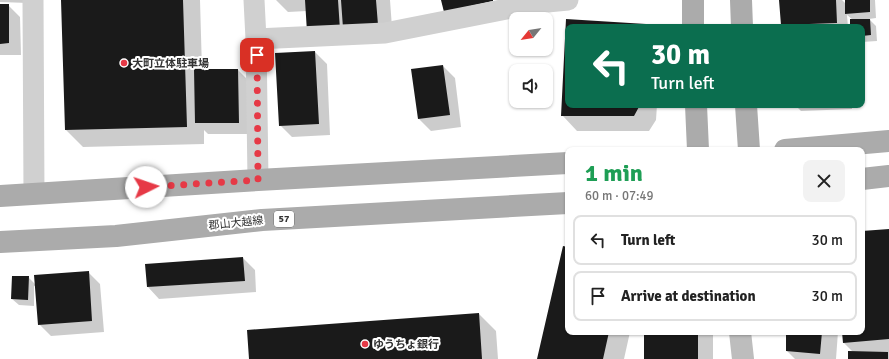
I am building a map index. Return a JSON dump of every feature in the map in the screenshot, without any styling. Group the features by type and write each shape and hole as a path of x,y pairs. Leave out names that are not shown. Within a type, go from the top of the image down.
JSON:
{"main road":[{"path":"693,0 693,24"},
{"path":"741,0 742,24"},
{"path":"696,108 698,147"},
{"path":"746,108 749,147"},
{"path":"820,147 889,141"},
{"path":"0,196 565,163"},
{"path":"865,179 889,176"},
{"name":"郡山大越線","path":"0,242 116,236 262,220 565,202"},
{"path":"740,335 743,359"}],"street":[{"path":"34,0 34,194"},
{"path":"254,0 258,180"},
{"path":"256,39 385,33 537,3 568,0"}],"building":[{"name":"大町立体駐車場","path":"61,0 183,0 187,127 65,130"},
{"path":"305,0 338,0 340,30 307,32"},
{"path":"341,0 376,0 378,25 343,28"},
{"path":"441,0 493,0 493,1 444,12"},
{"path":"779,0 836,0 837,23 781,24"},
{"path":"845,0 870,0 870,12 845,14"},
{"path":"0,4 9,4 9,43 0,44"},
{"path":"566,19 646,24 566,24"},
{"path":"850,19 870,19 871,35 865,36 865,24 850,24"},
{"path":"565,38 565,108 638,108 634,116 561,116"},
{"path":"315,51 319,124 279,126 275,53"},
{"path":"443,65 450,115 418,119 411,69"},
{"path":"194,69 238,69 239,123 195,123"},
{"path":"889,229 889,339 843,343 842,335 865,335 865,231"},
{"path":"563,246 565,246 565,335 608,335 603,359 537,359"},
{"path":"243,257 245,281 147,287 145,264"},
{"path":"89,271 92,321 38,325 34,275"},
{"path":"12,276 29,276 28,300 11,299"},
{"name":"ゆうちょ銀行","path":"479,313 482,359 249,359 247,330"},
{"path":"644,335 698,335 698,359 644,359"},
{"path":"786,335 822,335 820,354 786,351"},
{"path":"848,351 888,352 888,359 848,359"}],"place":[{"name":"大町立体駐車場","path":"124,63"},
{"name":"ゆうちょ銀行","path":"365,344"}],"route":[{"path":"146,187 258,180 257,55"}]}
